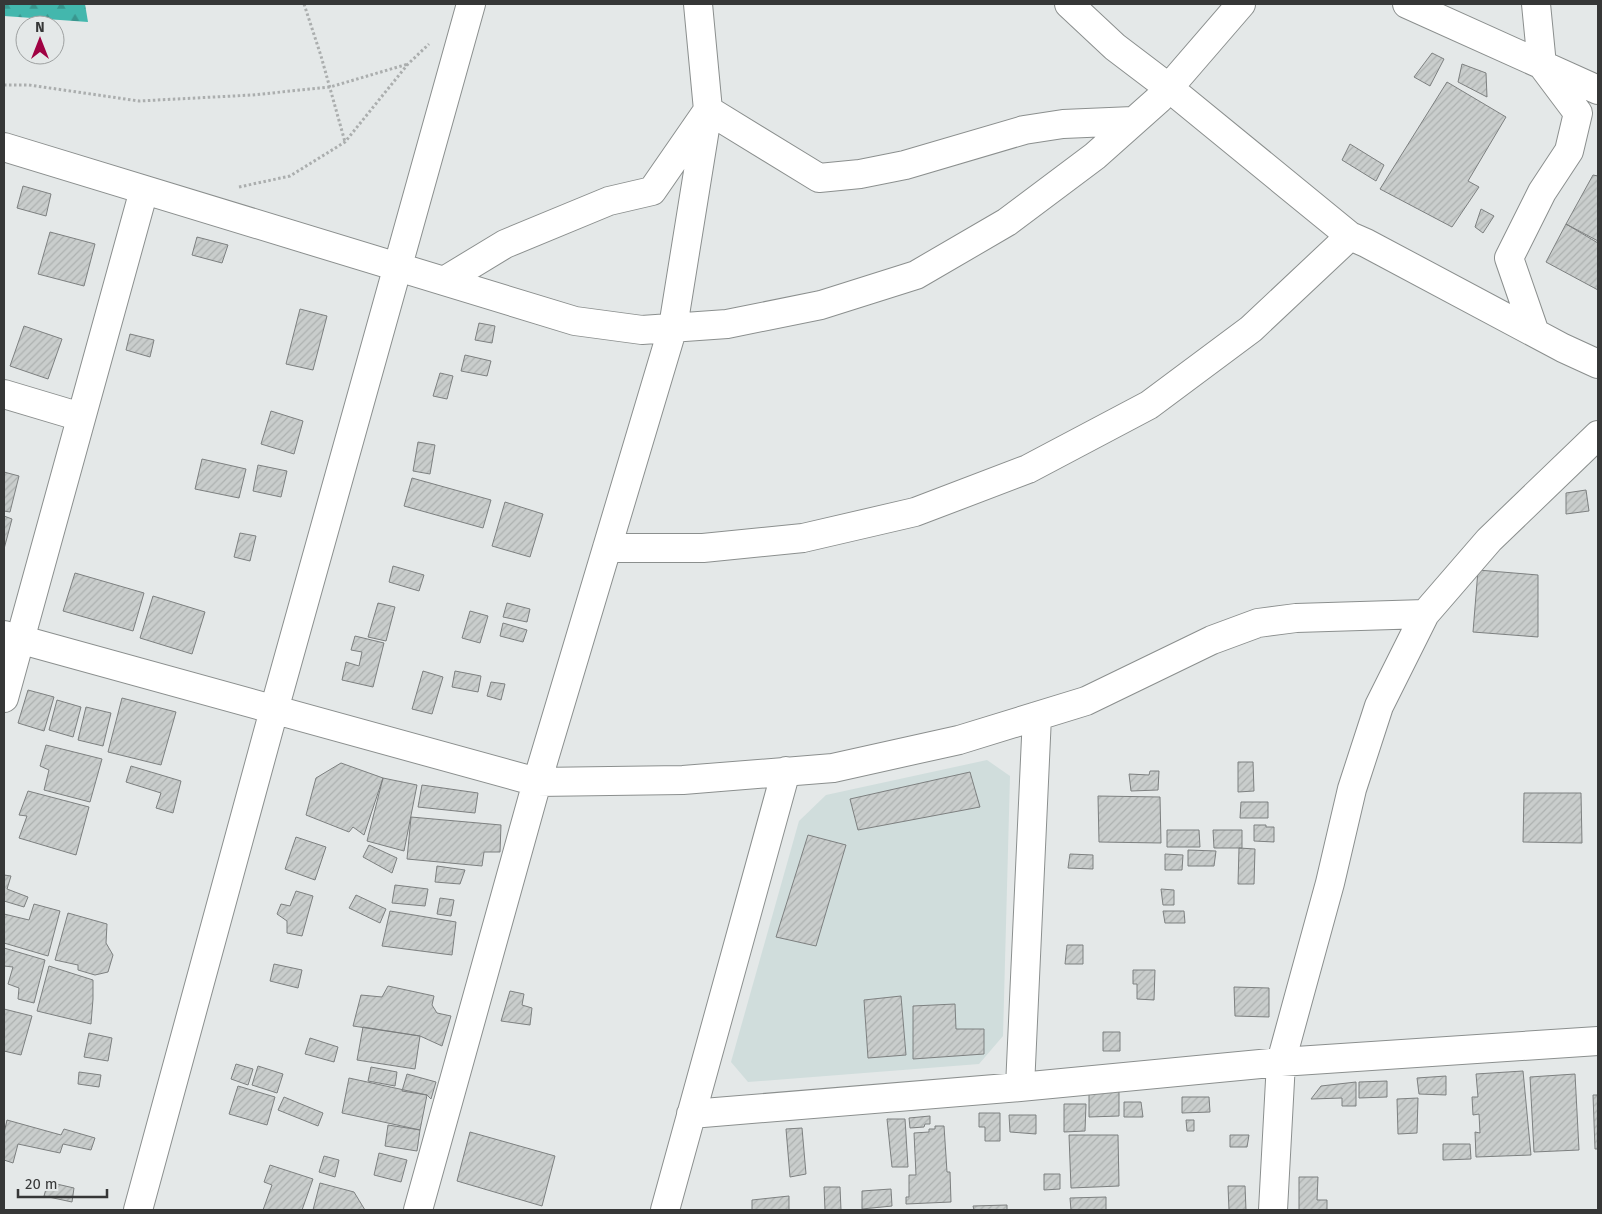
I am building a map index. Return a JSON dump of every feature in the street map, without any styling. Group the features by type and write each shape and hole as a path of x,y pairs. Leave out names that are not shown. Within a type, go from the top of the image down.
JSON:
{"street":[{"path":"138,1210 274,710 471,4"},
{"path":"418,1210 537,782 673,327 708,110 698,4"},
{"path":"1069,4 1115,47 1169,88 1350,236 1366,242 1563,348 1598,364"},
{"path":"4,147 575,321 642,330 727,324 821,305 916,275 1007,222 1095,156 1159,99 1240,4"},
{"path":"1407,4 1598,90"},
{"path":"1535,333 1508,258 1542,192 1569,150 1578,113 1542,65 1536,4"},
{"path":"444,281 505,244 609,201 652,191 708,110"},
{"path":"708,110 819,178 860,174 905,165 1024,130 1063,124 1134,122"},
{"path":"4,698 12,637 81,417 144,190"},
{"path":"608,548 703,548 804,538 915,512 1028,469 1150,405 1251,329 1350,236"},
{"path":"4,394 81,417"},
{"path":"1272,1210 1281,1062 1330,883 1352,789 1379,706 1425,614 1489,540 1598,435"},
{"path":"12,637 537,782 683,780 834,768 959,740 1086,701 1212,640 1258,623 1296,618 1425,614"},
{"path":"1020,1087 1037,716"},
{"path":"665,1210 786,771"},
{"path":"691,1114 1020,1087 1281,1062 1598,1041"}],"path":[{"path":"304,4 345,142"},
{"path":"235,188 290,176 345,142 408,64 436,37"},
{"path":"4,86 29,85 139,101 252,95 330,87 408,64"}],"shaded area":[{"path":"987,760 1010,776 1003,1036 979,1064 748,1082 731,1062 799,821 826,795"}],"green space":[{"path":"4,4 85,4 88,22 65,20 65,15 4,16"}],"building":[{"path":"1432,53 1444,59 1430,86 1414,77"},
{"path":"1462,64 1486,73 1487,97 1458,82"},
{"path":"1447,82 1506,117 1468,181 1479,187 1452,227 1380,189"},
{"path":"1350,144 1384,165 1376,181 1342,160"},
{"path":"1593,175 1598,176 1598,241 1566,224"},
{"path":"23,186 51,194 46,216 17,208"},
{"path":"1481,209 1494,216 1483,233 1475,227"},
{"path":"1566,224 1598,243 1598,290 1546,262"},
{"path":"50,232 95,244 84,286 38,274"},
{"path":"197,237 228,245 222,263 192,255"},
{"path":"300,309 327,316 313,370 286,364"},
{"path":"479,323 495,326 492,343 475,340"},
{"path":"24,326 62,339 48,379 10,366"},
{"path":"130,334 154,340 150,357 126,350"},
{"path":"465,355 491,361 487,376 461,371"},
{"path":"440,373 453,376 447,399 433,396"},
{"path":"271,411 303,421 294,454 261,444"},
{"path":"418,442 435,445 430,474 413,471"},
{"path":"202,459 246,469 239,498 195,489"},
{"path":"258,465 287,471 281,497 253,491"},
{"path":"4,472 19,476 10,512 4,511"},
{"path":"412,478 491,500 483,528 404,506"},
{"path":"1586,490 1589,511 1566,514 1566,493"},
{"path":"505,502 543,514 530,557 492,546"},
{"path":"4,516 12,519 4,549"},
{"path":"240,533 256,536 250,561 234,557"},
{"path":"393,566 424,575 419,591 389,582"},
{"path":"1478,570 1538,575 1538,637 1473,632"},
{"path":"75,573 144,593 133,631 63,611"},
{"path":"153,596 205,612 192,654 140,638"},
{"path":"378,603 395,607 386,641 368,637"},
{"path":"507,603 530,609 527,622 503,617"},
{"path":"470,611 488,616 480,643 462,638"},
{"path":"503,623 527,630 523,642 500,636"},
{"path":"355,636 384,643 373,687 342,680 346,662 359,666 362,652 351,650"},
{"path":"423,671 443,677 432,714 412,709"},
{"path":"455,671 481,676 478,692 452,687"},
{"path":"491,682 505,684 501,700 487,696"},
{"path":"28,690 54,697 44,731 18,723"},
{"path":"122,698 176,712 161,765 108,752"},
{"path":"57,700 81,707 73,737 49,730"},
{"path":"86,707 111,713 103,746 78,740"},
{"path":"46,745 102,759 90,802 44,790 49,770 40,766"},
{"path":"1238,762 1253,762 1254,791 1238,792"},
{"path":"341,763 383,778 364,835 353,827 349,832 306,815 316,778"},
{"path":"131,766 181,781 173,813 156,808 161,793 126,782"},
{"path":"1150,771 1159,771 1158,790 1131,791 1129,774 1149,775"},
{"path":"970,772 980,807 858,830 850,799"},
{"path":"383,778 417,785 404,851 367,841"},
{"path":"422,785 478,793 475,813 418,807"},
{"path":"28,791 89,807 76,855 19,838 27,816 19,815"},
{"path":"1524,793 1581,793 1582,843 1523,842"},
{"path":"1098,796 1160,797 1161,843 1099,842"},
{"path":"1241,802 1268,802 1268,818 1240,818"},
{"path":"411,817 501,825 500,852 484,852 482,866 407,859"},
{"path":"1254,825 1274,827 1274,842 1254,841"},
{"path":"1167,830 1199,830 1200,847 1167,847"},
{"path":"1213,830 1242,830 1242,848 1214,848"},
{"path":"808,835 846,845 816,946 776,937"},
{"path":"296,837 326,847 315,880 285,869"},
{"path":"369,845 397,858 392,873 363,857"},
{"path":"1239,848 1255,849 1254,884 1238,884"},
{"path":"1188,850 1216,851 1214,866 1188,866"},
{"path":"1070,854 1093,855 1093,869 1068,868"},
{"path":"1165,854 1183,855 1182,870 1165,870"},
{"path":"437,866 465,870 460,884 435,882"},
{"path":"4,875 11,876 7,889 28,897 24,907 4,901"},
{"path":"395,885 428,889 425,906 392,903"},
{"path":"1161,889 1174,890 1174,905 1163,905"},
{"path":"296,891 313,896 302,936 287,933 287,921 277,914 281,904 290,906"},
{"path":"356,895 386,909 380,923 349,908"},
{"path":"440,898 454,900 451,916 437,914"},
{"path":"34,904 60,911 48,956 4,943 4,914 29,920"},
{"path":"390,911 456,922 452,955 382,946"},
{"path":"1163,911 1184,911 1185,923 1165,923"},
{"path":"68,913 107,924 106,943 113,955 108,972 95,975 78,970 78,965 55,960"},
{"path":"1067,945 1083,945 1083,964 1065,964"},
{"path":"4,948 45,960 34,1003 18,999 19,988 8,984 13,967 4,966"},
{"path":"274,964 302,970 298,988 270,981"},
{"path":"49,966 93,980 91,1024 37,1011"},
{"path":"1133,970 1155,970 1154,1000 1137,999 1137,984 1133,984"},
{"path":"388,986 434,996 432,1005 437,1013 451,1016 442,1046 420,1036 353,1026 361,995 382,997"},
{"path":"1234,987 1269,988 1269,1017 1235,1016"},
{"path":"510,991 524,994 522,1005 532,1008 530,1025 501,1021"},
{"path":"901,996 906,1055 868,1058 864,1000"},
{"path":"955,1004 956,1029 984,1029 984,1054 913,1059 913,1006"},
{"path":"4,1009 32,1016 21,1055 4,1051"},
{"path":"363,1027 420,1036 415,1069 357,1060"},
{"path":"1103,1032 1120,1032 1120,1051 1103,1051"},
{"path":"89,1033 112,1038 108,1061 84,1057"},
{"path":"310,1038 338,1047 334,1062 305,1054"},
{"path":"236,1064 253,1069 248,1085 231,1079"},
{"path":"258,1066 283,1074 277,1093 252,1085"},
{"path":"371,1067 397,1072 395,1086 368,1081"},
{"path":"1523,1071 1531,1155 1476,1157 1475,1132 1480,1133 1479,1114 1473,1115 1472,1097 1478,1097 1476,1074"},
{"path":"79,1072 101,1075 99,1087 78,1084"},
{"path":"407,1074 436,1082 431,1099 427,1095 402,1091"},
{"path":"1575,1074 1579,1150 1534,1152 1530,1077"},
{"path":"1446,1076 1446,1095 1419,1094 1417,1078"},
{"path":"349,1078 427,1095 420,1130 342,1113"},
{"path":"1387,1081 1387,1097 1359,1098 1359,1082"},
{"path":"1356,1082 1356,1106 1342,1106 1342,1098 1311,1099 1321,1086"},
{"path":"238,1086 275,1097 267,1125 229,1114"},
{"path":"1119,1089 1119,1116 1089,1117 1089,1092"},
{"path":"1593,1095 1598,1095 1598,1149 1595,1149"},
{"path":"284,1097 323,1113 318,1126 278,1110"},
{"path":"1182,1097 1209,1097 1210,1112 1182,1113"},
{"path":"1418,1098 1417,1133 1398,1134 1397,1099"},
{"path":"1124,1102 1141,1102 1143,1117 1124,1117"},
{"path":"1064,1104 1086,1104 1085,1131 1064,1132"},
{"path":"979,1113 1000,1113 1000,1141 985,1141 985,1127 979,1127"},
{"path":"1009,1115 1036,1115 1036,1134 1010,1132"},
{"path":"930,1116 930,1124 925,1124 924,1127 910,1128 909,1118"},
{"path":"887,1119 905,1119 908,1167 892,1167"},
{"path":"7,1120 61,1135 64,1129 95,1138 91,1150 63,1144 60,1153 18,1144 13,1163 4,1160 4,1133"},
{"path":"1186,1120 1194,1120 1194,1131 1187,1131"},
{"path":"388,1125 420,1130 417,1151 385,1146"},
{"path":"935,1126 944,1126 947,1172 950,1172 951,1202 906,1204 906,1197 909,1197 909,1175 916,1175 914,1133 929,1132 929,1129 935,1129"},
{"path":"802,1128 806,1174 790,1177 786,1129"},
{"path":"470,1132 555,1156 542,1206 457,1181"},
{"path":"1069,1135 1118,1135 1119,1186 1071,1188"},
{"path":"1230,1135 1249,1135 1247,1147 1230,1147"},
{"path":"1443,1144 1470,1144 1471,1159 1443,1160"},
{"path":"379,1153 407,1160 401,1182 374,1175"},
{"path":"324,1156 339,1160 335,1177 319,1172"},
{"path":"270,1165 313,1179 302,1210 263,1210 272,1185 264,1182"},
{"path":"1044,1174 1060,1174 1060,1189 1044,1190"},
{"path":"1299,1177 1318,1177 1317,1200 1327,1200 1327,1210 1299,1210"},
{"path":"48,1182 74,1188 72,1202 44,1196"},
{"path":"320,1183 354,1192 365,1210 313,1210"},
{"path":"1228,1186 1245,1186 1246,1210 1229,1210"},
{"path":"824,1187 840,1187 841,1210 825,1210"},
{"path":"891,1189 892,1206 862,1209 862,1191"},
{"path":"789,1196 789,1210 752,1210 752,1200"},
{"path":"1106,1197 1106,1210 1071,1210 1070,1198"},
{"path":"1007,1205 1007,1210 974,1210 973,1206"}]}
